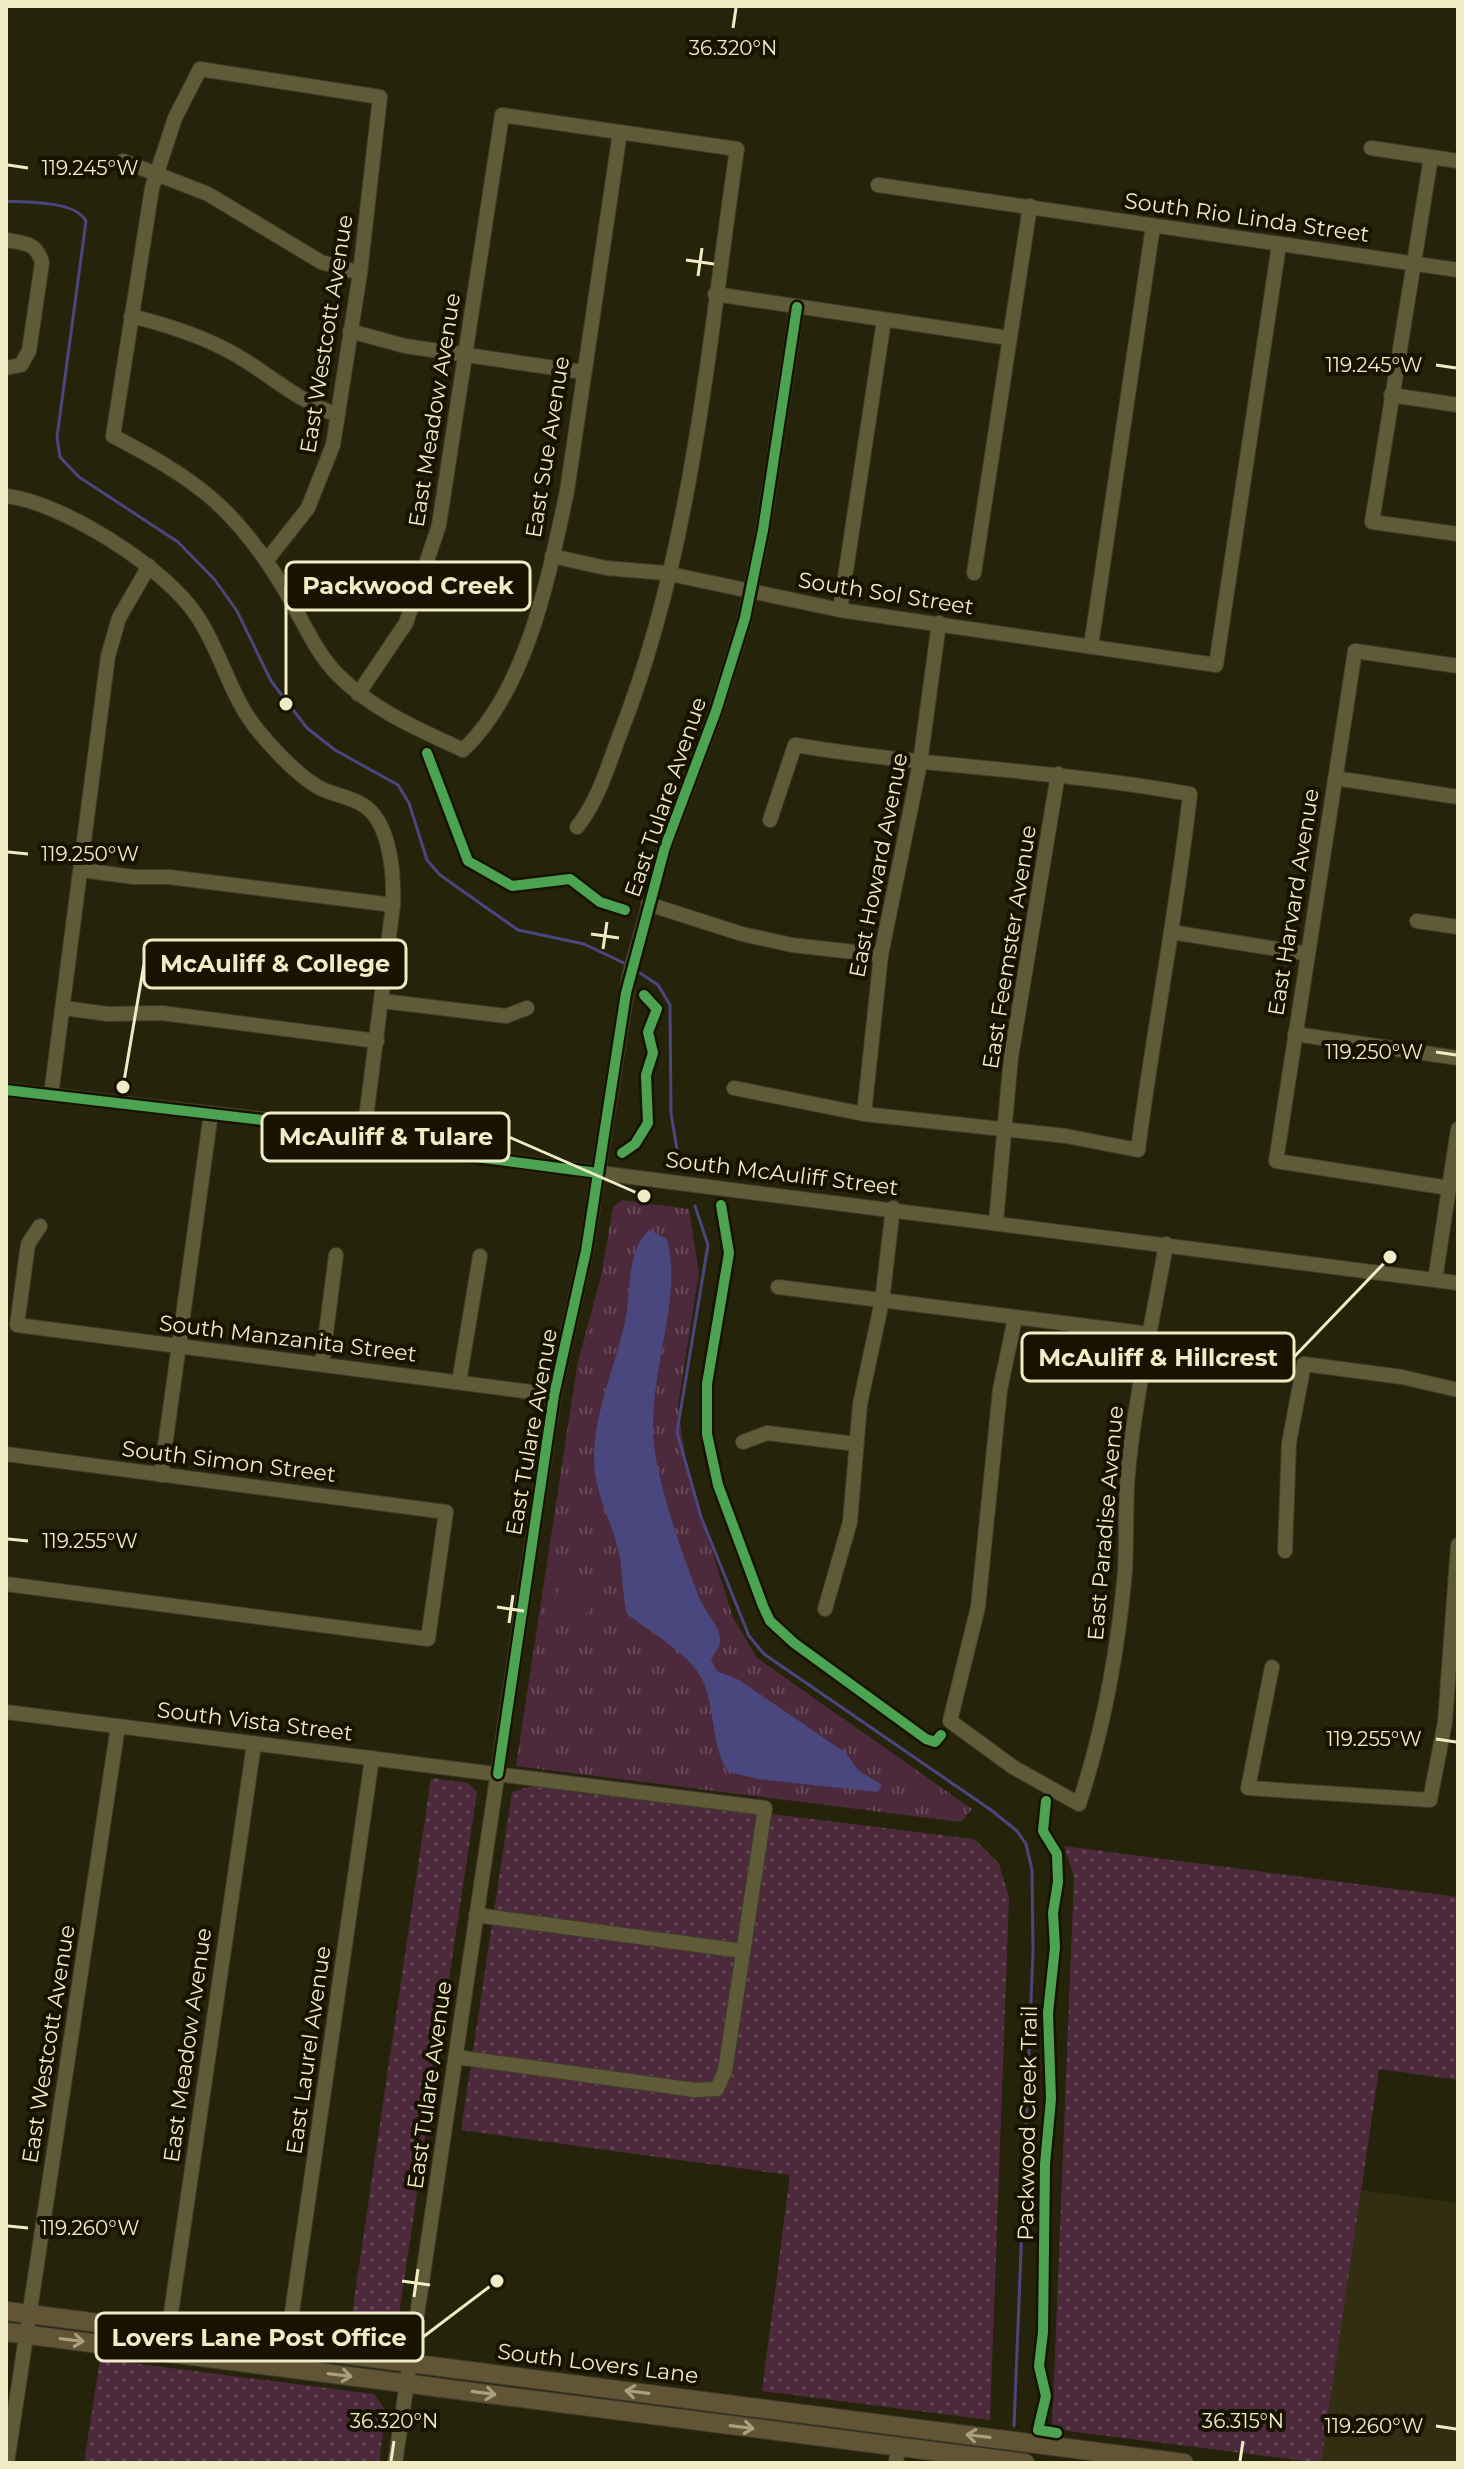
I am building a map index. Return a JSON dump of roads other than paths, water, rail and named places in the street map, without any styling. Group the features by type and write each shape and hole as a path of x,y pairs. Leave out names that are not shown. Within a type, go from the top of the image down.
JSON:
{"main road":[{"name":"South Lovers Lane","path":"6,2311 1184,2463"},
{"name":"South Lovers Lane","path":"6,2332 407,2383 897,2455 1025,2463"}],"street":[{"name":"East Westcott Avenue","path":"155,174 175,118 200,69 380,97 360,273 333,445 308,508 267,560"},
{"name":"East Meadow Avenue","path":"358,694 406,623 426,574 439,525 502,115 620,132"},
{"path":"577,827 589,812 628,714 669,574 737,149 620,132"},
{"name":"East Sue Avenue","path":"358,694 384,712 463,750 493,710 515,671 532,629 567,491 582,372 620,132"},
{"path":"1371,148 1458,161"},
{"path":"1431,157 1372,522 1458,534"},
{"path":"123,161 208,194 307,256 360,273"},
{"path":"155,174 113,436 175,469 206,490 255,541 335,672 358,694"},
{"name":"South Rio Linda Street","path":"878,185 1458,270"},
{"path":"974,573 1030,206"},
{"path":"1091,646 1153,226"},
{"path":"6,240 31,244 39,253 42,263 29,351 13,367"},
{"name":"South Sol Street","path":"552,556 606,568 669,574 840,610 1216,665 1279,245"},
{"path":"715,294 1009,338"},
{"name":"East Tulare Avenue","path":"395,2463 554,1395 583,1267 629,977 668,837 720,700 751,593 797,307"},
{"path":"131,316 202,337 238,356 301,401 337,415"},
{"path":"840,610 884,320"},
{"path":"350,331 405,346 582,372"},
{"path":"1391,395 1458,405"},
{"path":"12,497 44,504 149,566 198,616 231,689 265,739 302,776 319,788 364,805 374,815 383,834 392,876 393,905 364,1134"},
{"path":"51,1095 112,635 126,603 149,566"},
{"name":"East Howard Avenue","path":"864,1114 881,955 920,763 939,623"},
{"name":"East Harvard Avenue","path":"1449,1188 1276,1161 1355,651 1458,666"},
{"path":"734,1088 864,1114 942,1125 1006,1129 1138,1150 1190,794 1058,774 920,763 795,745 770,820"},
{"name":"East Feemster Avenue","path":"996,1222 1017,1014 1058,774"},
{"path":"1335,778 1458,797"},
{"path":"81,870 134,877 169,877 393,905"},
{"path":"648,904 742,934 792,945 881,955"},
{"path":"1417,921 1458,927"},
{"path":"1171,932 1308,954"},
{"path":"382,1001 506,1016 527,1008"},
{"path":"63,1008 108,1014 162,1013 377,1041"},
{"path":"1295,1034 1458,1058"},
{"name":"South McAuliff Street","path":"6,1090 364,1134 461,1155 893,1208 1458,1283"},
{"path":"161,1475 211,1113"},
{"path":"1435,1280 1458,1129"},
{"path":"825,1609 850,1522 868,1352 882,1301 893,1208"},
{"name":"South Manzanita Street","path":"40,1226 28,1244 17,1325 554,1395"},
{"name":"East Paradise Avenue","path":"1015,1318 1000,1390 978,1607 950,1721 1013,1767 1079,1804 1111,1683 1125,1568 1128,1475 1166,1244"},
{"path":"322,1364 336,1255"},
{"path":"459,1382 480,1256"},
{"path":"778,1287 1150,1334"},
{"path":"1285,1551 1289,1443 1304,1364 1402,1377 1458,1390"},
{"path":"743,1442 767,1433 856,1444"},
{"name":"South Simon Street","path":"6,1454 446,1512 428,1639 6,1584"},
{"path":"1272,1667 1248,1788 1430,1800 1445,1722 1455,1621 1458,1545"},
{"name":"South Vista Street","path":"6,1712 765,1808 743,1951"},
{"name":"East Westcott Avenue","path":"7,2463 118,1726"},
{"name":"East Meadow Avenue","path":"165,2352 254,1744"},
{"name":"East Laurel Avenue","path":"287,2347 372,1758"},
{"path":"456,2057 695,2090 717,2089 725,2071 743,1951 476,1915"}],"waterway":[{"path":"6,201 61,206 72,209 86,221 57,437 60,457 79,477 178,542 215,580 237,611 271,681 307,728 335,750 398,785 409,803 427,860 440,875 518,930 584,944 628,965"},
{"path":"634,969 658,985 670,1005 671,1113 679,1162"},
{"path":"695,1206 708,1245 677,1432 701,1517 749,1636 764,1654 991,1810 1017,1831 1026,1844 1032,1870 1033,1951 1014,2426"}],"place":[{"name":"Packwood Creek","path":"286,704"},
{"name":"McAuliff & College","path":"123,1087"},
{"name":"McAuliff & Tulare","path":"644,1196"},
{"name":"McAuliff & Hillcrest","path":"1390,1257"},
{"name":"Lovers Lane Post Office","path":"497,2281"}]}
